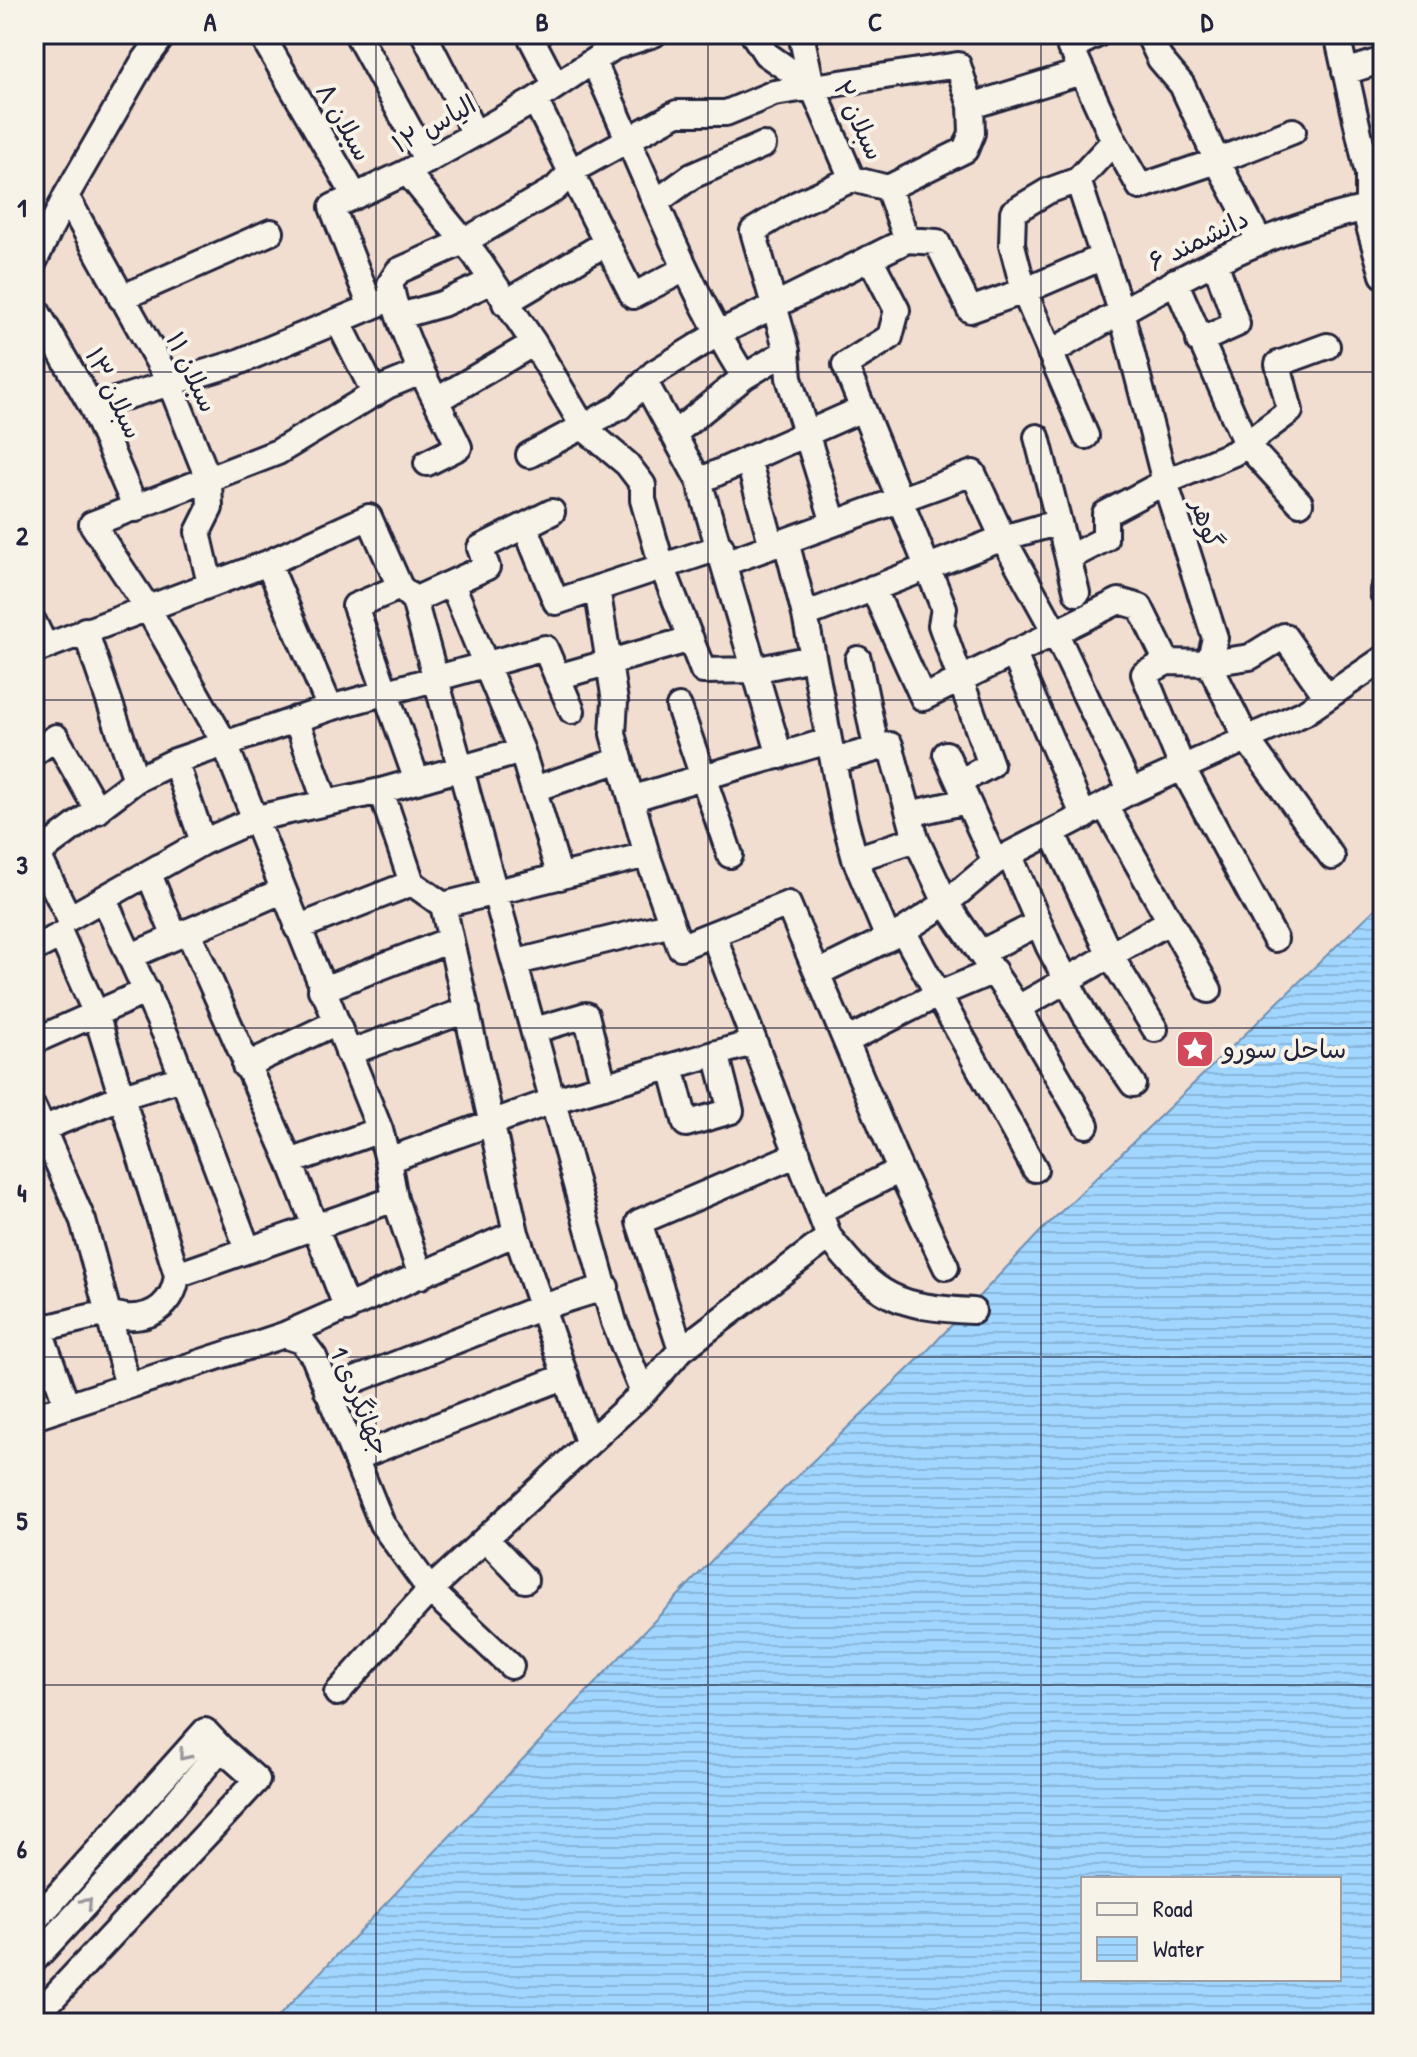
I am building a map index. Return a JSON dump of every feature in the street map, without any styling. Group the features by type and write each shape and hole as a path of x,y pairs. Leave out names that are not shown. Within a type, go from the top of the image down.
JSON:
{"street":[{"path":"34,262 66,196 142,64 164,34"},
{"name":"سبلان ۸","path":"261,34 355,196"},
{"path":"357,34 417,166 463,242 534,343 584,428 627,464 643,485 643,500 662,566 703,671 754,670 812,658"},
{"path":"424,34 475,134"},
{"path":"529,34 556,86"},
{"name":"الیاس ۱۲","path":"388,307 332,207 417,166 535,100 614,47 654,34"},
{"path":"753,34 766,54 812,86"},
{"name":"سبلان ۲","path":"801,34 812,86 852,179 888,188 907,240"},
{"path":"1098,34 1067,41 1114,141 1140,187 1293,131"},
{"path":"1148,34 1160,59 1182,85 1217,161 1259,240"},
{"path":"1337,34 1377,206 1368,223 1383,275"},
{"path":"1345,72 1383,60"},
{"path":"593,61 685,269 717,334 744,377"},
{"path":"427,463 459,447 388,307 390,284 398,271 463,242 555,189 573,170 677,113 726,113 774,93 958,65 971,106 972,133 965,150 888,188"},
{"path":"971,106 1081,72"},
{"path":"535,100 573,170 633,296 685,269"},
{"path":"1086,436 1024,291 1012,245 1013,212 1048,191 1078,180 1114,141"},
{"path":"656,202 692,176 763,145"},
{"path":"834,523 789,378 787,351 753,231 797,204 852,179"},
{"name":"گوهر","path":"1078,180 1121,311 1165,482 1215,638 1209,663 1246,738 1332,857"},
{"name":"سبلان ۱۱","path":"66,196 170,383 209,481 210,508 198,532 210,584"},
{"name":"دانشمند ۶","path":"1050,353 1175,281 1259,240 1327,216 1377,206"},
{"path":"121,298 271,232"},
{"path":"529,455 620,407 654,373 717,334 907,240 937,242 970,310 1103,257"},
{"path":"505,303 606,243"},
{"path":"870,258 897,310 890,337 845,365 944,608 941,625 991,765 963,791 909,814"},
{"path":"1199,341 1237,324 1215,262"},
{"path":"92,407 236,363 338,321 388,307 442,304 492,281"},
{"path":"1175,281 1246,444 1300,503"},
{"name":"سبلان ۱۳","path":"34,306 92,407 136,509"},
{"path":"338,321 375,394"},
{"path":"437,400 534,343"},
{"path":"1068,558 1105,539 1105,514 1165,482 1234,453 1290,411 1278,364 1327,346"},
{"path":"674,434 744,377 787,351"},
{"path":"421,372 375,394 278,452 92,524 147,607 224,742 257,818 321,990 380,1130 395,1199 421,1276"},
{"path":"645,382 699,481 780,756"},
{"path":"699,481 862,409"},
{"path":"1037,437 1056,523 1077,593"},
{"path":"748,459 805,615 830,751 855,859 895,934 937,995 1035,1169"},
{"path":"525,526 556,602 662,566 779,543 973,473 1003,538 1055,632 1131,791"},
{"path":"417,781 355,606 452,584 487,567 480,548 552,512"},
{"path":"34,623 40,648 268,563 369,517 407,594 437,679 614,1322 643,1393"},
{"path":"805,615 1003,538 1056,523"},
{"path":"268,563 330,708"},
{"path":"452,584 522,751 560,877"},
{"path":"597,588 615,701 613,734 647,855 680,947 788,904 848,1040 900,1170 946,1267"},
{"path":"873,588 923,698 1119,601 1140,607 1167,662"},
{"path":"85,630 136,780"},
{"path":"1275,939 1182,767 1144,674 1167,662 1209,663 1250,657 1284,636 1327,697"},
{"path":"557,677 691,639"},
{"path":"522,751 381,791 257,818 203,842 69,918 36,856 136,780 175,761 330,708 486,667 545,648 572,711"},
{"path":"1013,652 1094,812 1170,921 1209,990"},
{"path":"858,659 876,747"},
{"path":"818,973 895,934 946,903 1002,859 1131,791 1304,713 1383,659"},
{"path":"679,707 730,855"},
{"path":"296,719 326,803"},
{"path":"34,753 56,737 98,811"},
{"path":"632,799 702,775 780,756 890,745 916,839 946,903 1018,1008 1086,1125"},
{"path":"946,754 963,791 1039,923 1085,1015 1133,1084"},
{"path":"534,789 620,760"},
{"path":"175,761 203,842"},
{"path":"381,791 412,883 443,905 516,1233 588,1442"},
{"path":"1053,834 1110,955 1155,1029"},
{"path":"855,859 916,839"},
{"path":"443,905 647,855"},
{"path":"149,874 182,934 290,1162 347,1309"},
{"path":"297,928 412,883"},
{"path":"131,956 282,891"},
{"path":"104,899 147,991 248,1250"},
{"path":"1018,1008 1170,921"},
{"path":"848,1040 937,995 988,962 1039,923"},
{"path":"517,962 672,924"},
{"path":"713,934 752,1043 829,1237 851,1264 880,1291 920,1308 973,1311"},
{"path":"34,949 61,935 96,1014 177,1275 175,1293 166,1304 148,1314 128,1317 110,1314 36,1324 67,1406"},
{"path":"321,990 450,940"},
{"path":"34,1041 147,991"},
{"path":"348,1053 467,1010"},
{"path":"535,1030 586,1015 604,1086"},
{"path":"245,1066 335,1023"},
{"path":"388,1160 555,1100 752,1043"},
{"path":"671,1067 686,1124 731,1111 716,1053"},
{"path":"128,1386 83,1221 40,1135 123,1096 182,1078"},
{"path":"290,1162 380,1130"},
{"path":"681,1350 639,1222 798,1154"},
{"path":"819,1211 900,1170"},
{"path":"177,1275 395,1199"},
{"path":"34,1417 284,1335 516,1233"},
{"path":"337,1693 430,1590 643,1393 681,1350 829,1237"},
{"path":"327,1391 542,1307 606,1287"},
{"name":"جهانگردی 1","path":"284,1335 302,1341 314,1357 382,1524 430,1590 511,1666"},
{"path":"355,1458 566,1376"},
{"path":"486,1539 525,1580"},
{"path":"34,1922 205,1731 257,1780 34,2018"},
{"path":"34,1960 139,1846 221,1748"},
{"path":"120,1829 139,1846"}],"water":[{"path":"1383,901 1383,2023 280,2023 275,2020 732,1539 929,1349 1040,1232"}],"place":[{"name":"ساحل سورو","path":"1195,1049"}]}
